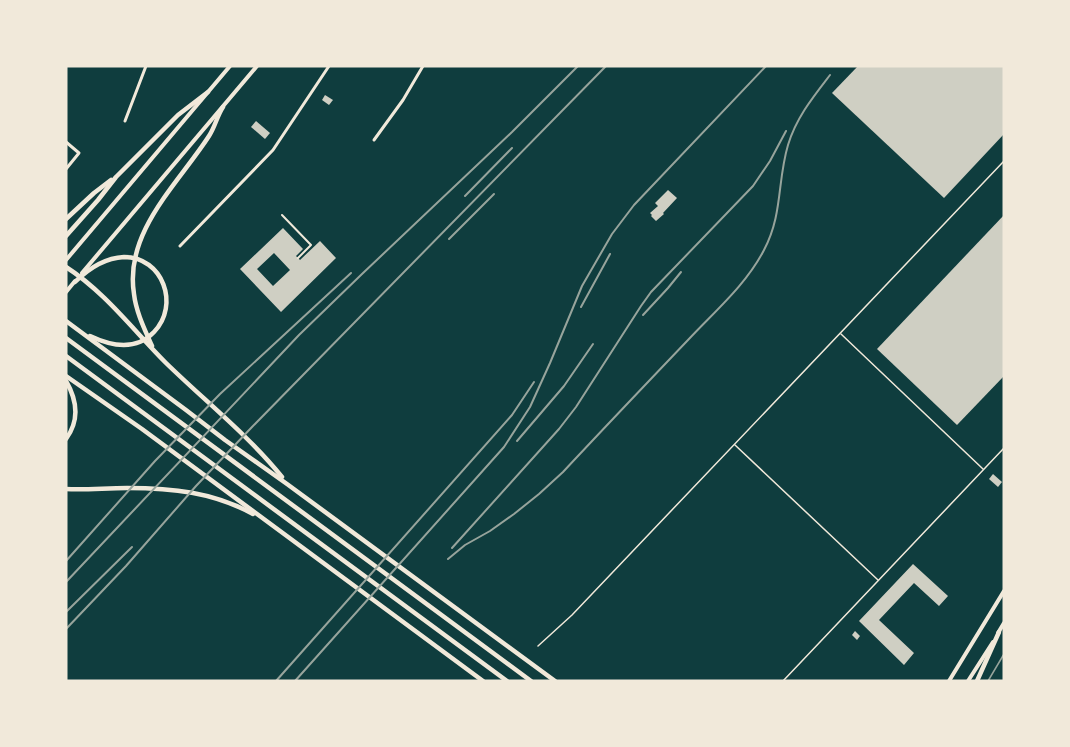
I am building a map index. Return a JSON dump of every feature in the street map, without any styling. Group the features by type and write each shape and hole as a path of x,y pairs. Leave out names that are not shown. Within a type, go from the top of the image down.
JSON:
{"main road":[{"path":"66,260 230,66"},
{"path":"66,292 257,66"},
{"path":"66,236 99,200 116,177 178,115 208,92"},
{"path":"155,351 137,309 134,295 135,257 144,232 164,199 208,137 223,107"},
{"path":"66,219 94,193 116,177"},
{"path":"73,326 96,339 129,345 147,339 158,328 166,310 162,280 157,272 141,260 126,257 108,260 93,267 75,282"},
{"path":"66,267 91,286 188,384 253,445 287,483"},
{"path":"66,321 555,681"},
{"path":"66,339 531,681"},
{"path":"66,356 507,681"},
{"path":"66,376 142,429 483,681"},
{"path":"66,381 74,396 76,408 74,424 66,439"},
{"path":"66,490 128,488 178,490 201,494 238,507 278,530"},
{"path":"949,681 1004,591"},
{"path":"969,681 1004,623"},
{"path":"977,681 999,632"}],"street":[{"path":"125,121 146,66"},
{"path":"180,246 273,150 329,66"},
{"path":"374,140 404,100 423,66"},
{"path":"66,142 80,153 66,169"},
{"path":"282,215 311,245 298,258"}],"lane":[{"path":"538,646 572,615 1003,163"},
{"path":"840,333 983,470"},
{"path":"735,445 878,580"},
{"path":"783,681 1004,448"}],"building":[{"path":"858,66 1004,66 1004,134 944,198 832,93"},
{"path":"325,95 333,100 329,105 322,100"},
{"path":"256,121 270,133 265,139 251,127"},
{"path":"668,190 677,198 656,221 650,213 658,206 655,203"},
{"path":"1004,215 1004,376 957,425 877,349"},
{"path":"283,228 303,249 296,256 300,260 320,241 336,258 281,312 240,269","holes":["274,253 290,270 273,286 257,269"]},
{"path":"993,474 1002,482 998,487 989,479"},
{"path":"913,564 948,596 939,606 914,583 879,620 914,653 904,665 859,621"},
{"path":"855,631 860,636 857,640 852,635"}],"tram line":[{"path":"988,681 1004,654"}],"railway":[{"path":"66,582 299,335 578,66"},
{"path":"66,629 252,427 606,66"},
{"path":"295,681 504,447 530,407 582,286 612,234 634,205 766,66"},
{"path":"448,559 465,545 514,514 563,472 729,298 748,275 764,250 774,224 791,135 806,108 830,75"},
{"path":"452,548 559,429 576,407 651,292 753,186 786,131"},
{"path":"465,196 512,148"},
{"path":"449,239 494,194"},
{"path":"581,307 610,254"},
{"path":"643,315 681,272"},
{"path":"66,561 155,461 220,394 351,273"},
{"path":"517,441 564,386 593,344"},
{"path":"276,681 512,415 534,382"},
{"path":"66,612 132,547"}]}
